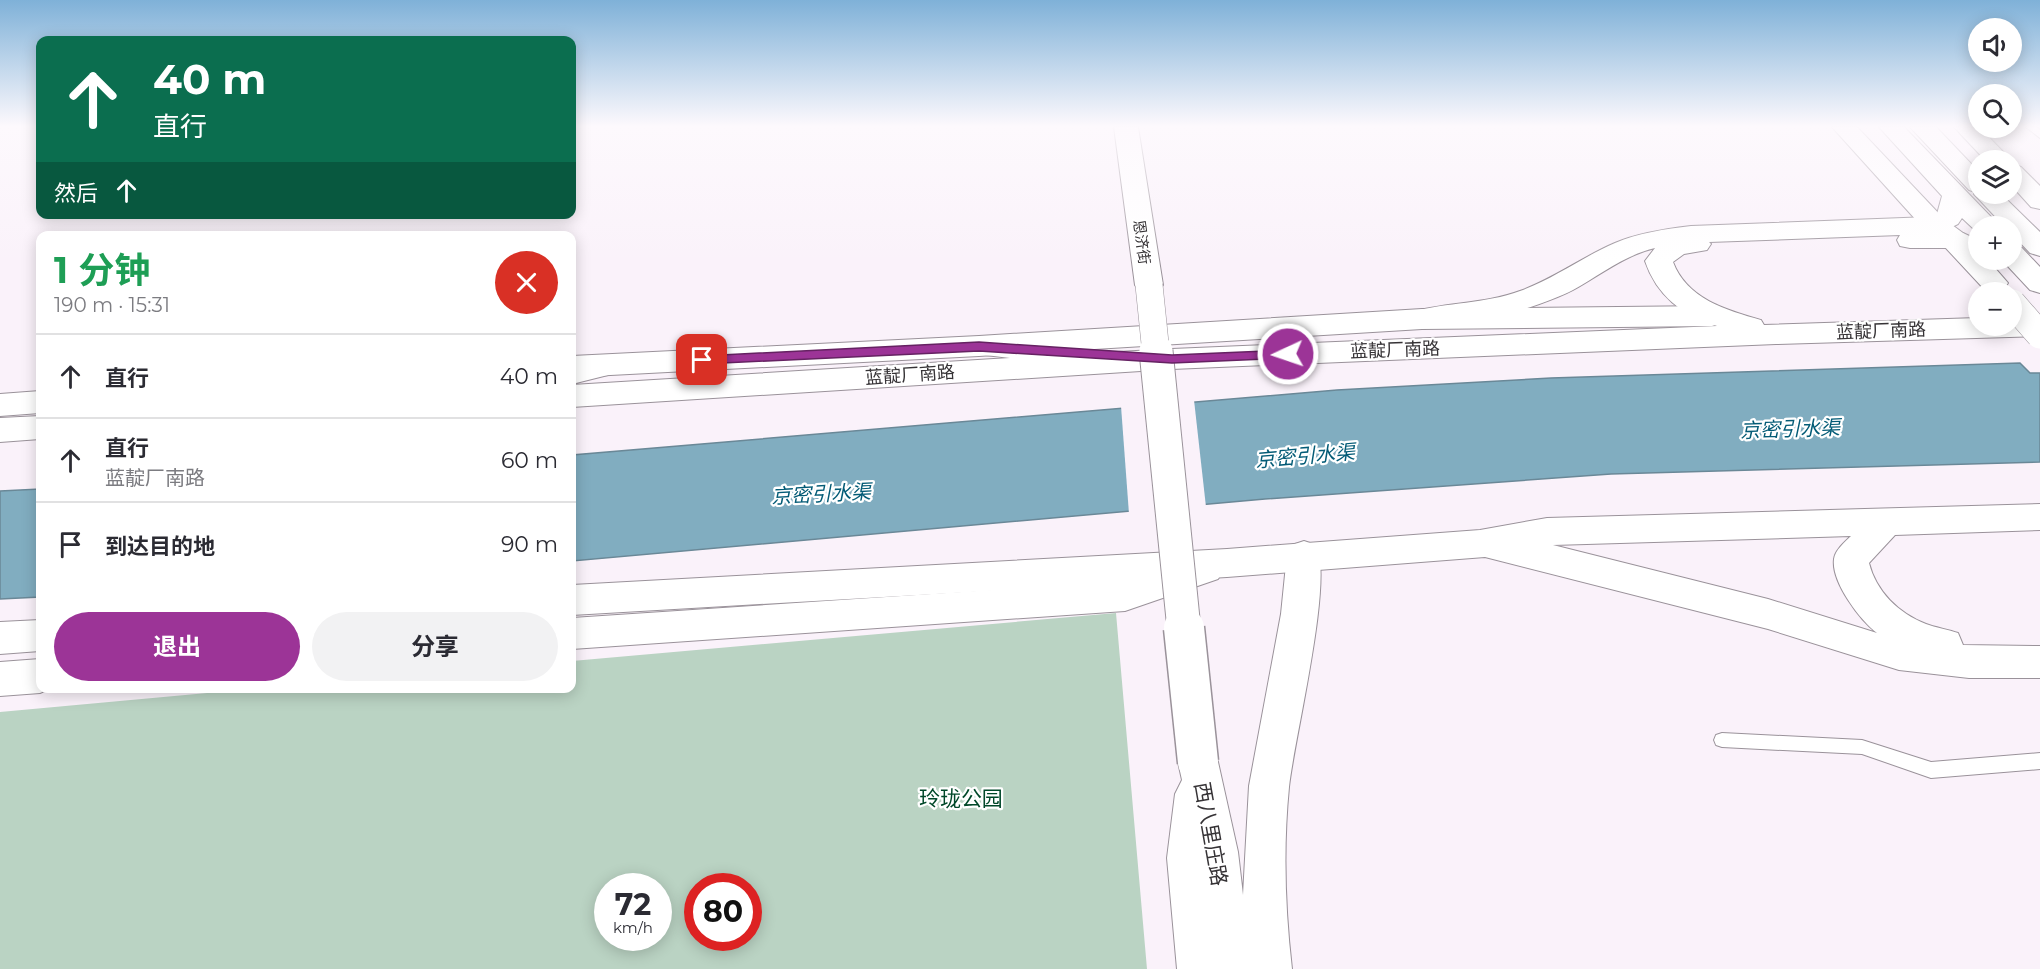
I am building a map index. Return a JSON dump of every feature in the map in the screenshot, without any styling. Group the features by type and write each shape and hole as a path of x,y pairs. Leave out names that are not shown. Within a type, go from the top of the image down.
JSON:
{"main road":[{"name":"恩济街","path":"1133,172 1149,285 1198,762"},
{"path":"1887,172 1944,232 1999,282"},
{"path":"1951,172 1968,185"},
{"path":"2022,182 2040,201"},
{"path":"1944,232 1949,218 1968,202"},
{"path":"1991,204 2040,247"},
{"path":"2008,204 2040,216"},
{"path":"1776,334 1712,316 1687,301 1670,286 1661,274 1659,261 1664,253 1674,247 1699,243 1944,232"},
{"path":"1422,319 1477,312 1516,303 1545,292 1625,249 1653,239 1692,234 1944,232 1968,245"},
{"path":"2007,282 2027,270"},
{"path":"2022,311 2040,335"},
{"path":"1422,319 1712,316"},
{"name":"蓝靛厂南路","path":"609,364 979,346 1422,319"},
{"name":"蓝靛厂南路","path":"576,396 1172,359 1776,334 2040,326"},
{"path":"979,346 1172,359"},
{"path":"576,367 609,364"},
{"path":"576,373 609,364"},
{"path":"0,405 36,402"},
{"path":"0,430 36,428"},
{"path":"576,600 1227,562 1480,544 1547,532 2040,517"},
{"path":"1887,521 1851,559 1853,574 1864,595 1882,616 1903,632 1926,641 1955,645 2040,644"},
{"path":"1480,544 1589,566 1818,628 1898,654 1967,663 2040,662"},
{"path":"1270,969 1265,935 1264,869 1269,785 1303,595 1304,555"},
{"path":"576,634 1125,596 1227,562"},
{"path":"0,638 36,636"},
{"path":"0,679 36,676"},
{"name":"西八里庄路","path":"1198,762 1188,858 1199,969"},
{"name":"西八里庄路","path":"1198,762 1217,852 1229,969"}],"lane":[{"path":"1722,740 1862,747 1931,770 2040,761"}],"green space":[{"name":"玲珑公园","path":"1116,613 1147,969 0,969 0,712 207,693 576,693 576,661"}],"water":[{"name":"京密引水渠","path":"2020,363 2030,373 2040,373 2040,462 1611,474 1265,499 576,561 576,455 1337,390 1551,378"},
{"path":"36,489 36,597 0,599 0,491"}],"pier":[{"path":"1194,400 1206,507 1129,514 1121,406"}],"route":[{"path":"702,360 979,346 1172,359 1288,354"}]}
